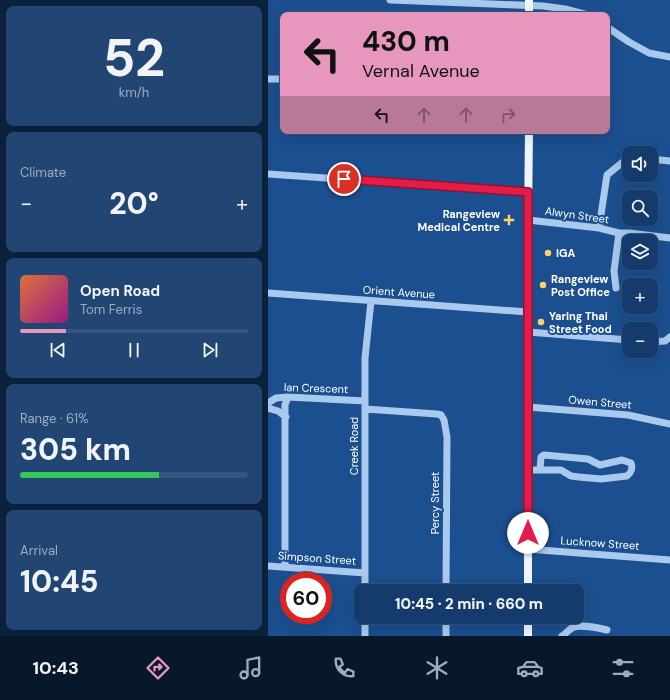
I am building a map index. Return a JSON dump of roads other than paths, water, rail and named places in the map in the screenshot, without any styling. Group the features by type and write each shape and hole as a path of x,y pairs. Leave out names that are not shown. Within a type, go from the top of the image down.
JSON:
{"main road":[{"path":"528,584 529,134"},
{"path":"528,624 528,636"}],"street":[{"path":"390,0 565,9 576,12"},
{"path":"610,29 649,53 670,57"},
{"path":"268,79 280,79"},
{"path":"658,160 670,161"},
{"path":"599,228 607,175 622,163"},
{"path":"268,174 528,192"},
{"name":"Alwyn Street","path":"528,220 599,228 619,233 670,238"},
{"path":"616,288 614,271 619,233"},
{"name":"Orient Avenue","path":"268,293 528,312"},
{"name":"Creek Road","path":"365,584 365,401 366,358 371,301"},
{"path":"528,332 622,339"},
{"path":"658,342 665,341 670,338"},
{"path":"285,567 286,406 288,396"},
{"name":"Ian Crescent","path":"268,403 276,398 288,396 365,401"},
{"name":"Owen Street","path":"528,407 628,415 670,424"},
{"path":"268,408 278,411 286,417"},
{"name":"Percy Street","path":"365,410 441,415 444,420 446,437 446,584"},
{"path":"528,470 540,470 561,470 571,476 601,479 627,476 632,468 631,463 627,461 616,461 600,465 588,459 544,455 540,459 540,470"},
{"name":"Lucknow Street","path":"527,549 670,560"},
{"name":"Simpson Street","path":"268,566 365,573"},
{"path":"365,624 365,636"},
{"path":"446,624 446,636"},
{"path":"562,636 571,628 578,627 607,630"}],"place":[{"name":"Rangeview Medical Centre","path":"509,220"},
{"name":"IGA","path":"548,253"},
{"name":"Rangeview Post Office","path":"543,285"},
{"name":"Yaring Thai Street Food","path":"541,322"}]}
